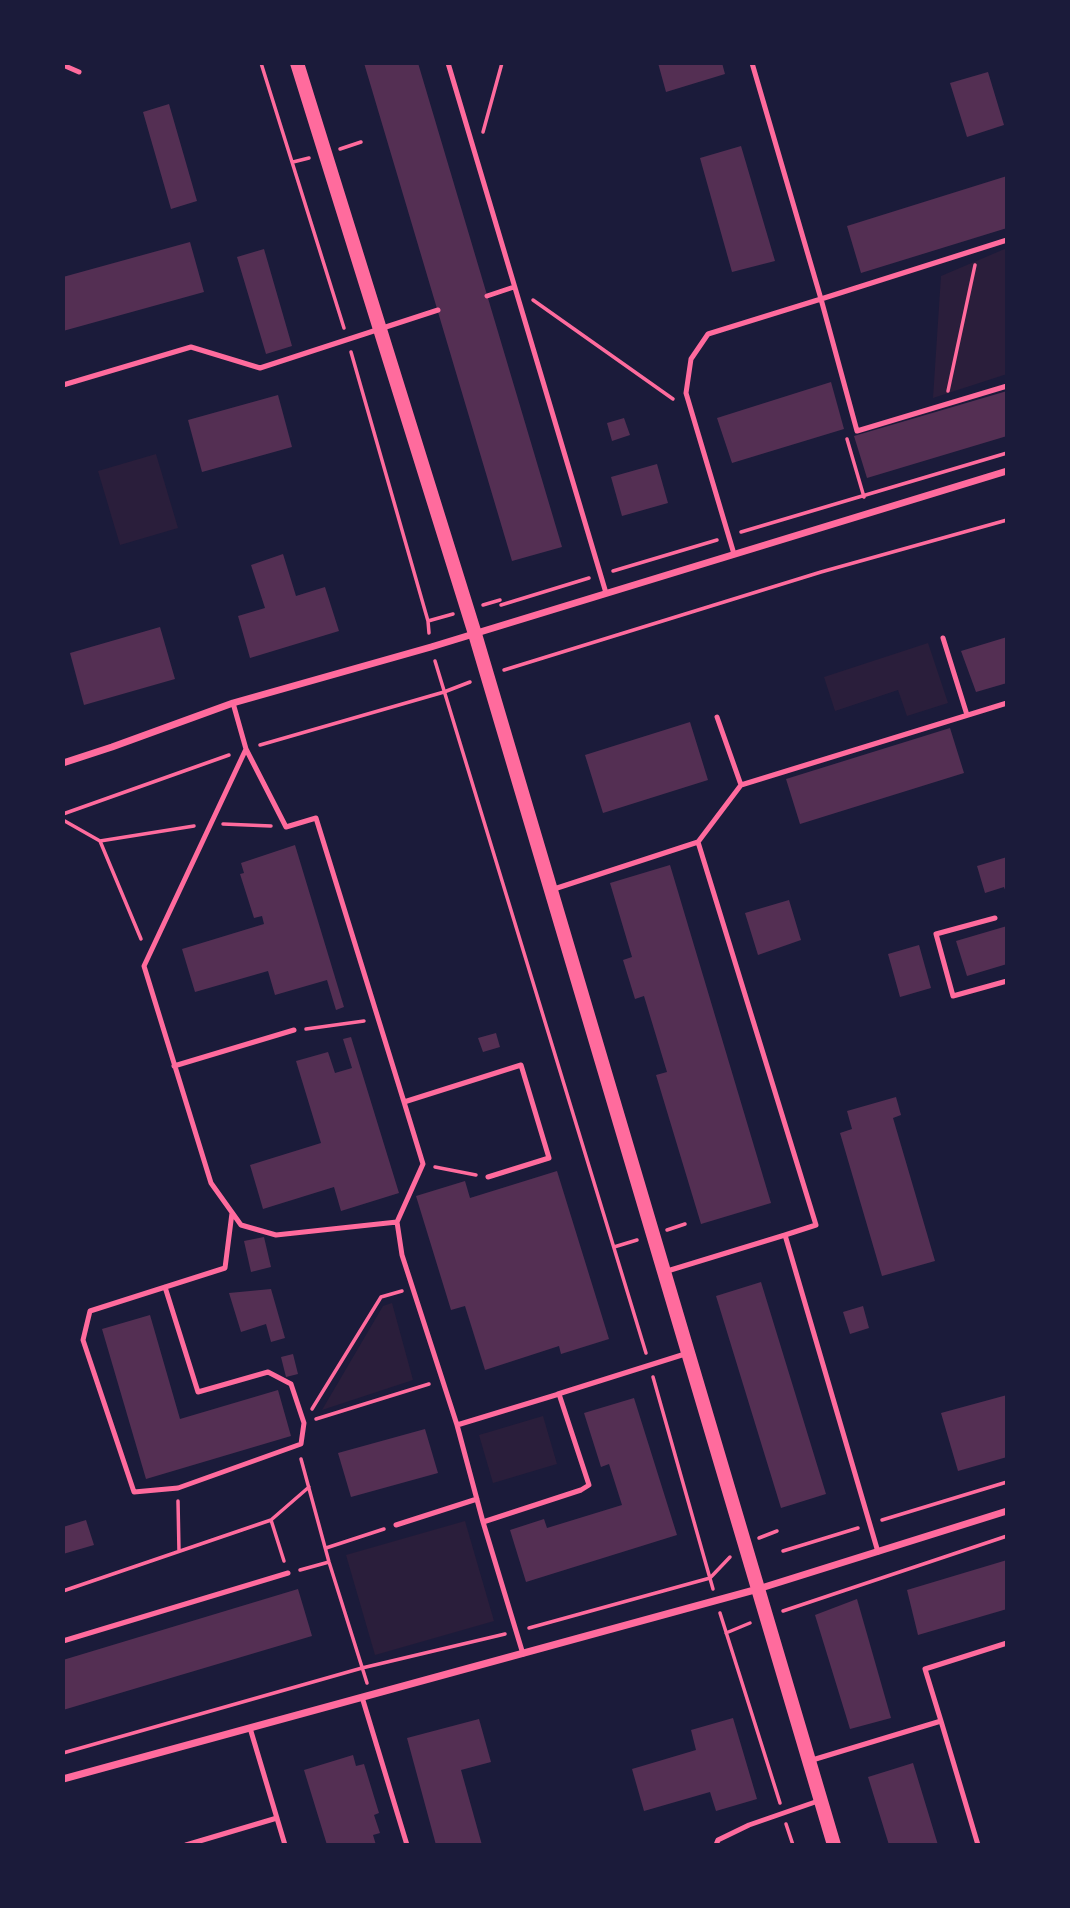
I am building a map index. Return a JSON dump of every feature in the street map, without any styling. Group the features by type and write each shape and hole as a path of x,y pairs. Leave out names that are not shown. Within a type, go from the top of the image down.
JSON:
{"main road":[{"path":"297,63 488,676 834,1845"}],"street":[{"path":"63,763 233,703 475,634 1007,471"},
{"path":"63,1779 716,1601 1007,1511"}],"lane":[{"path":"448,63 606,593"},
{"path":"752,63 857,431 1007,386"},
{"path":"63,65 79,72"},
{"path":"734,554 686,393 691,359 708,334 1007,240"},
{"path":"487,296 514,287"},
{"path":"63,385 191,347 260,368 438,310"},
{"path":"943,638 967,715"},
{"path":"233,703 246,749 286,827 316,818 404,1101 423,1164 397,1222 402,1255 457,1425 523,1654"},
{"path":"551,890 698,842 741,785 1007,703"},
{"path":"717,717 741,785"},
{"path":"246,749 144,966 211,1183 241,1225 276,1235 397,1222"},
{"path":"664,1272 816,1226 698,842"},
{"path":"995,918 936,934 953,996 1007,981"},
{"path":"174,1066 293,1030"},
{"path":"404,1101 521,1065 549,1158 488,1177"},
{"path":"165,1287 198,1392 268,1372 291,1384 304,1423 301,1444 178,1488 134,1492 83,1339 90,1311 165,1287 225,1268 232,1213"},
{"path":"785,1235 878,1552"},
{"path":"457,1425 688,1353"},
{"path":"483,1522 589,1485 559,1394 552,1396"},
{"path":"396,1525 477,1499"},
{"path":"63,1641 288,1573"},
{"path":"978,1845 925,1669 1007,1643"},
{"path":"366,1696 407,1845"},
{"path":"809,1761 941,1721"},
{"path":"250,1728 285,1845"},
{"path":"716,1845 718,1840 821,1800"},
{"path":"186,1845 277,1818"}],"path":[{"path":"476,158 502,63"},
{"path":"945,405 978,249"},
{"path":"514,287 692,413"},
{"path":"857,431 847,440 864,497"},
{"path":"501,605 1007,453"},
{"path":"63,814 246,749 444,692 821,572 1007,520"},
{"path":"431,647 650,1365 709,1578 793,1845"},
{"path":"63,820 100,841 148,957"},
{"path":"293,1030 378,1019"},
{"path":"423,1164 488,1177"},
{"path":"304,1423 381,1297 413,1287"},
{"path":"304,1423 443,1380"},
{"path":"297,1445 362,1668 366,1696"},
{"path":"783,1550 1007,1482"},
{"path":"63,1591 271,1520 309,1487"},
{"path":"178,1488 179,1551"},
{"path":"271,1520 288,1573 329,1562"},
{"path":"326,1548 396,1525"},
{"path":"63,1753 362,1668 516,1632 709,1578 745,1543 777,1531"},
{"path":"726,1633 1007,1536"}],"shaded area":[{"path":"1007,248 1007,374 933,398 941,276"},
{"path":"156,454 178,528 120,545 98,471"},
{"path":"928,643 948,703 907,716 898,690 835,711 824,677"},
{"path":"392,1303 413,1380 322,1410 383,1306"},
{"path":"543,1416 557,1464 493,1483 479,1435"},
{"path":"465,1521 494,1621 375,1655 346,1555"}],"building":[{"path":"364,63 418,63 562,547 512,561"},
{"path":"658,63 722,63 725,74 666,92"},
{"path":"988,72 1004,125 967,137 950,83"},
{"path":"169,104 197,201 171,209 143,112"},
{"path":"741,146 775,261 732,272 700,158"},
{"path":"1007,176 1007,228 861,273 847,226"},
{"path":"190,242 204,292 63,331 63,277"},
{"path":"264,249 292,346 266,354 237,257"},
{"path":"831,382 844,429 732,463 717,418"},
{"path":"1007,391 1007,436 867,478 854,436"},
{"path":"278,395 292,447 202,472 188,420"},
{"path":"624,418 630,435 612,441 607,423"},
{"path":"657,464 668,503 622,516 611,477"},
{"path":"283,554 296,596 325,587 339,631 250,658 238,616 265,608 251,565"},
{"path":"160,627 175,679 84,705 70,653"},
{"path":"1007,637 1007,683 976,692 961,651"},
{"path":"690,722 708,780 603,813 585,755"},
{"path":"950,728 964,773 800,824 786,779"},
{"path":"295,845 344,1007 336,1010 327,980 275,995 268,971 195,992 182,949 264,924 262,916 254,918 240,874 244,873 241,863"},
{"path":"1007,857 1007,895 1004,887 985,893 977,866"},
{"path":"670,865 771,1203 701,1224 656,1075 667,1072 644,996 635,999 623,960 632,957 610,883"},
{"path":"789,900 801,940 758,955 745,913"},
{"path":"1007,926 1007,964 967,976 956,941"},
{"path":"919,945 931,988 900,997 888,954"},
{"path":"496,1033 500,1047 483,1052 478,1038"},
{"path":"351,1037 399,1193 341,1211 334,1187 263,1209 250,1165 321,1143 296,1061 328,1052 335,1073 352,1068 343,1039"},
{"path":"896,1097 901,1115 893,1118 935,1261 882,1276 840,1133 852,1129 847,1111"},
{"path":"557,1171 609,1339 561,1354 559,1346 485,1370 465,1306 451,1310 416,1196 465,1181 470,1198"},
{"path":"264,1237 271,1267 251,1272 244,1241"},
{"path":"761,1282 826,1494 781,1508 716,1296"},
{"path":"271,1289 285,1338 271,1342 266,1324 241,1332 229,1293"},
{"path":"863,1306 869,1328 850,1334 843,1312"},
{"path":"150,1315 180,1419 278,1390 291,1436 146,1479 102,1329"},
{"path":"293,1354 298,1374 286,1377 281,1357"},
{"path":"1007,1395 1007,1457 958,1471 941,1413"},
{"path":"634,1398 677,1535 526,1582 510,1530 544,1519 547,1528 622,1505 609,1464 601,1467 584,1413"},
{"path":"425,1429 438,1473 351,1497 338,1453"},
{"path":"86,1520 94,1545 63,1554 63,1527"},
{"path":"1007,1560 1007,1609 918,1635 907,1590"},
{"path":"298,1589 312,1636 63,1710 63,1660"},
{"path":"857,1599 891,1718 850,1729 815,1615"},
{"path":"733,1718 757,1799 716,1811 710,1792 644,1811 632,1769 696,1750 691,1730"},
{"path":"479,1719 491,1762 461,1770 482,1845 436,1845 407,1738"},
{"path":"353,1755 356,1766 364,1764 379,1813 374,1815 380,1833 373,1835 376,1845 327,1845 304,1770"},
{"path":"913,1763 938,1845 889,1845 868,1777"}]}
